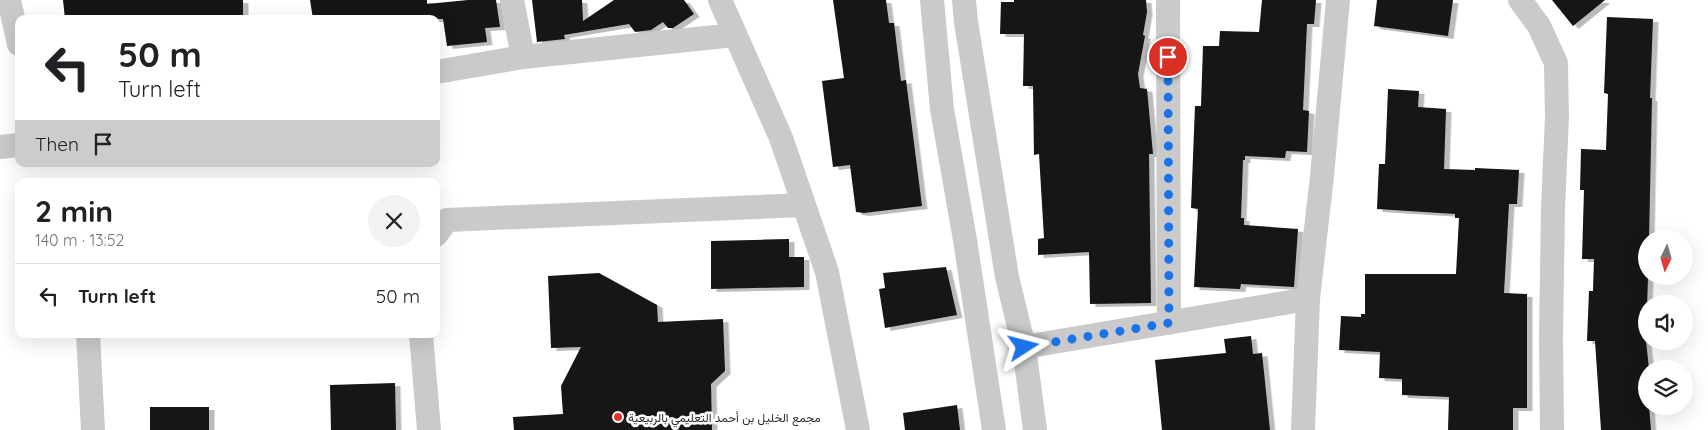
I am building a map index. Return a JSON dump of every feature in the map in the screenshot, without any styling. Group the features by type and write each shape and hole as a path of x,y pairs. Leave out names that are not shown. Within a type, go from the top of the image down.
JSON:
{"street":[{"path":"9,0 15,26"},
{"path":"512,0 523,57"},
{"path":"720,0 781,138 827,272 858,430"},
{"path":"932,0 942,109 965,240 994,430"},
{"path":"964,0 1007,277 1024,347 1035,430"},
{"path":"1168,0 1169,323"},
{"path":"1303,430 1308,299 1322,176 1338,0"},
{"path":"1520,0 1539,26 1556,63 1557,117 1553,207 1551,338 1552,430"},
{"path":"440,71 523,57 735,35"},
{"path":"0,148 15,146"},
{"path":"440,229 446,220 804,205"},
{"path":"1024,347 1308,299"},
{"path":"88,338 93,430"},
{"path":"421,338 429,430"}],"building":[{"path":"63,0 243,0 243,15 65,15"},
{"path":"310,0 427,0 427,4 468,0 496,0 500,27 485,28 487,42 447,46 443,19 440,19 440,15 312,15"},
{"path":"532,0 582,0 583,21 614,0 684,0 694,14 673,28 668,28 663,22 651,30 635,32 629,24 564,35 565,39 537,42"},
{"path":"833,0 886,0 889,23 894,23 901,81 906,80 922,206 864,213 856,212 850,165 833,167 822,81 844,78"},
{"path":"1014,0 1146,0 1147,12 1143,35 1145,36 1138,74 1140,88 1147,89 1153,154 1149,154 1151,303 1090,304 1089,252 1038,255 1038,239 1044,238 1039,154 1034,155 1033,86 1023,86 1024,34 1000,34 1001,2 1014,2"},
{"path":"1262,0 1316,0 1314,24 1307,24 1303,110 1309,111 1307,152 1286,151 1285,158 1245,156 1245,160 1243,160 1241,218 1244,218 1244,225 1298,229 1294,287 1241,284 1240,289 1194,287 1198,209 1191,208 1195,106 1201,106 1203,46 1219,46 1220,31 1259,32"},
{"path":"1377,0 1453,0 1448,36 1374,26"},
{"path":"1552,0 1605,0 1573,26"},
{"path":"1607,17 1653,19 1650,98 1652,98 1649,230 1638,230 1638,285 1648,285 1647,295 1638,295 1638,350 1647,350 1648,360 1638,360 1638,415 1650,415 1651,430 1601,430 1595,341 1587,341 1589,291 1593,291 1594,259 1582,259 1584,190 1580,190 1581,149 1606,150 1608,94 1604,93"},
{"path":"1388,89 1419,91 1418,107 1446,109 1444,169 1519,170 1517,204 1509,204 1504,293 1527,294 1527,408 1513,408 1513,430 1448,430 1449,397 1402,395 1402,379 1379,378 1380,352 1339,350 1341,316 1361,317 1361,314 1365,314 1365,274 1456,274 1459,218 1455,218 1455,214 1377,209 1379,164 1385,164"},
{"path":"789,239 789,257 804,257 804,287 711,289 711,241"},
{"path":"946,267 957,315 885,328 879,289 885,288 883,273"},
{"path":"599,273 657,305 658,322 723,319 725,371 711,384 712,430 514,430 513,417 563,414 561,386 581,347 551,348 548,276"},
{"path":"1251,336 1253,354 1262,353 1270,430 1162,430 1155,360 1226,353 1224,339"},
{"path":"395,383 396,430 331,430 330,385"},
{"path":"957,405 960,430 905,430 903,413"},
{"path":"150,407 209,407 209,430 150,430"}],"place":[{"name":"مجمع الخليل بن أحمد التعليمي بالربيعية","path":"618,417"}],"route":[{"path":"1024,347 1169,323 1168,57"}]}
